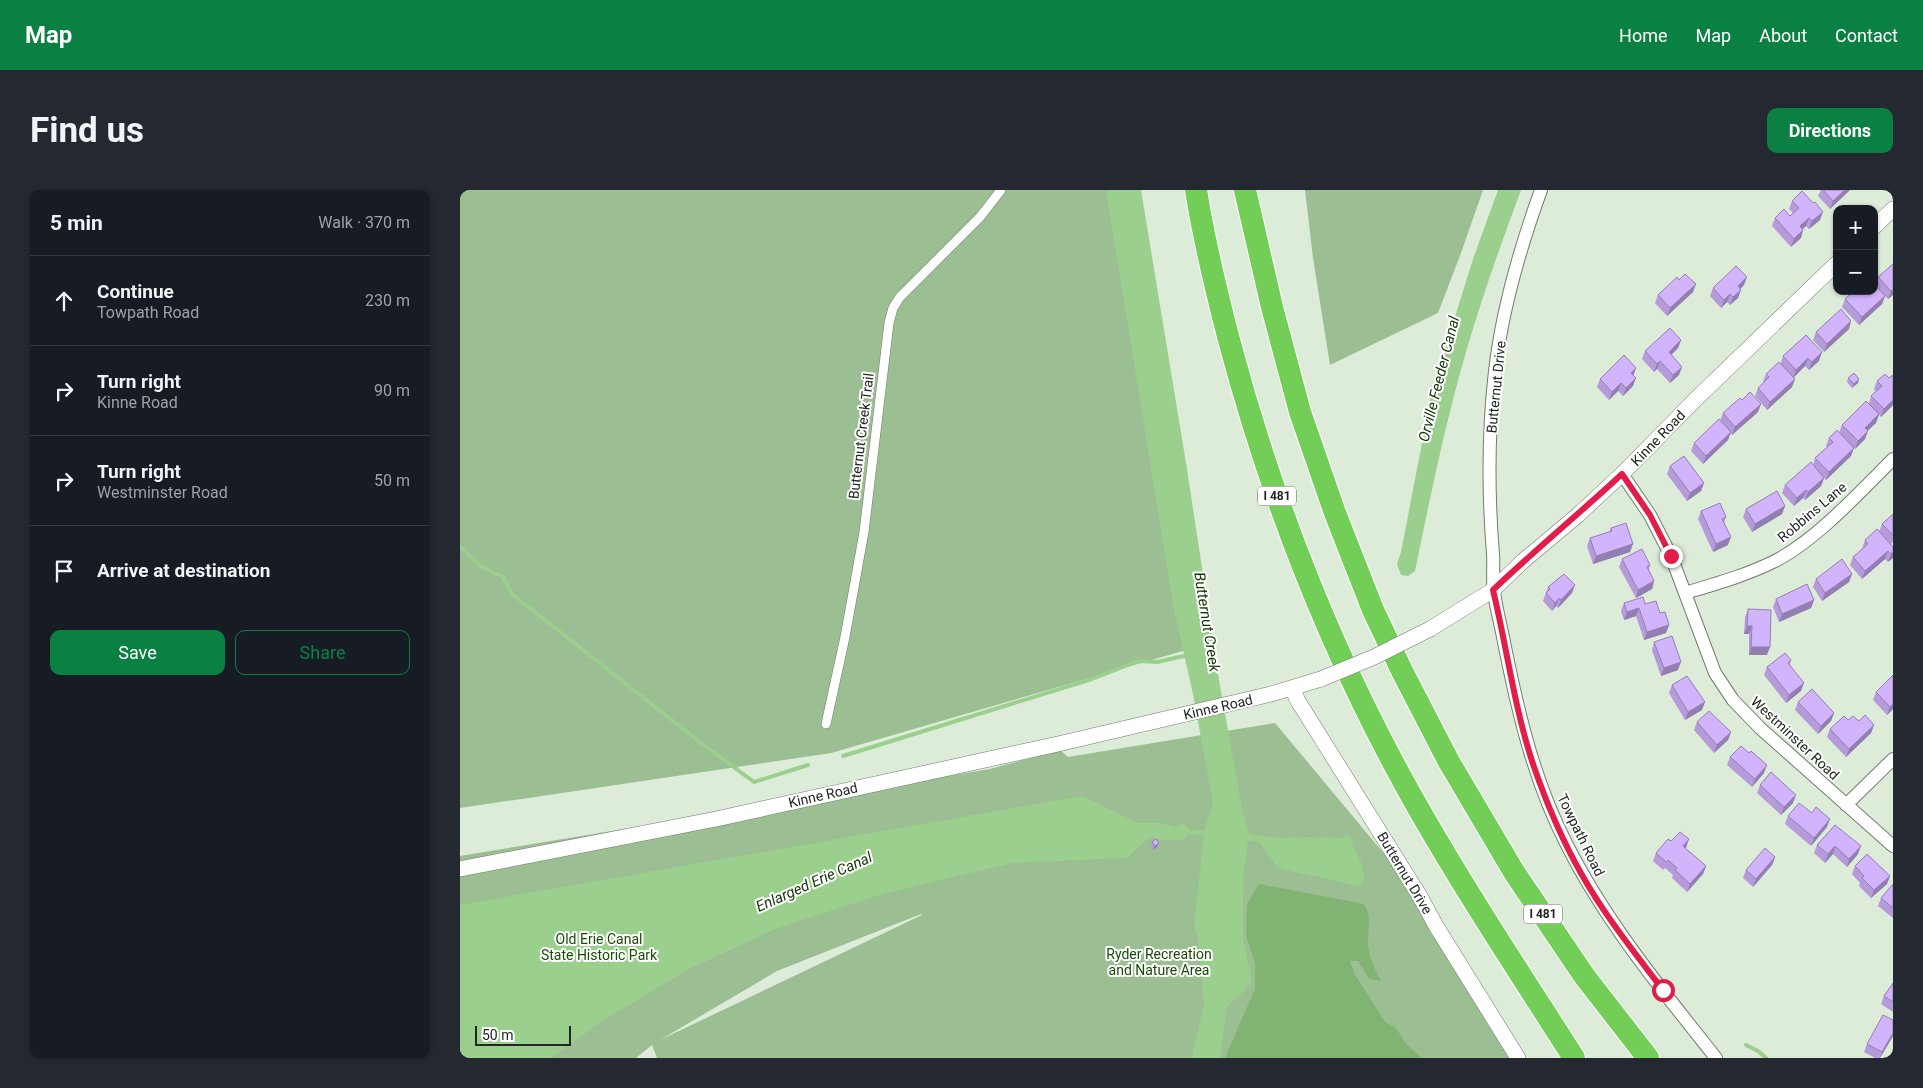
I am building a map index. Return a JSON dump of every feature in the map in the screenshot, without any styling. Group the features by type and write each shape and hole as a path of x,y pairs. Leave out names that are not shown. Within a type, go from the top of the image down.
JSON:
{"highway":[{"name":"I 481","path":"1196,190 1213,275 1242,388 1280,508 1310,586 1362,701 1416,804 1496,937 1574,1058"},
{"name":"I 481","path":"1245,190 1272,307 1300,412 1335,513 1373,610 1449,762 1514,872 1585,977 1648,1058"}],"street":[{"name":"Butternut Creek Trail","path":"826,724 845,637 864,532 888,332 893,308 900,297 980,217 1002,190"},
{"name":"Butternut Drive","path":"1493,590 1494,562 1489,498 1495,371 1508,299 1530,222 1542,190"},
{"path":"1878,223 1893,209"},
{"name":"Kinne Road","path":"460,869 716,819 1152,722 1292,688 1374,657 1430,629 1493,590 1523,561 1578,515 1622,474 1696,399 1833,267"},
{"name":"Robbins Lane","path":"1685,593 1740,576 1776,560 1805,541 1893,459"},
{"name":"Westminster Road","path":"1622,474 1650,515 1671,556 1715,673 1733,700 1760,728 1893,846"},
{"name":"Towpath Road","path":"1493,590 1521,720 1533,762 1558,828 1582,876 1600,903 1663,990 1716,1058"},
{"name":"Butternut Drive","path":"1292,688 1298,701 1518,1058"},
{"path":"1846,805 1893,759"}],"green space":[{"path":"460,190 1128,190 1200,646 831,753 460,808"},
{"path":"1305,190 1483,190 1438,313 1330,365 1313,258"},
{"path":"1275,723 1421,898 1518,1058 657,1058 652,1045 636,1058 460,1058 460,856 990,769 1060,750 1068,757","holes":["922,915 660,1040 777,971"]}],"shaded area":[{"path":"1259,884 1364,904 1369,921 1368,945 1370,955 1381,981 1369,979 1358,961 1350,961 1354,973 1385,1022 1396,1028 1407,1045 1422,1058 1225,1058 1255,989 1255,963 1246,936 1247,904"}],"water":[{"path":"1106,190 1141,190 1187,469 1219,680 1242,809 1249,834 1279,838 1343,838 1347,835 1354,840 1352,845 1361,862 1365,879 1359,886 1278,868 1259,842 1248,840 1243,879 1243,940 1252,980 1243,992 1227,1007 1220,1058 1192,1058 1204,1005 1198,939 1194,925 1204,836 1189,834 1182,840 1164,840 1152,837 1146,840 1127,858 1012,863 882,894 775,929 687,970 604,1020 551,1058 460,1058 460,905 1083,796 1138,823 1160,823 1177,827 1183,823 1190,830 1204,831 1213,803 1193,694 1174,610"},
{"name":"Orville Feeder Canal","path":"1498,190 1521,190 1485,291 1458,379 1438,461 1415,571 1408,576 1401,575 1397,564 1401,552 1432,391 1473,259"}],"building":[{"path":"1823,190 1845,190 1833,201"},
{"path":"1802,191 1823,212 1812,221 1809,218 1800,226 1803,230 1794,239 1775,218 1784,209 1790,216 1799,208 1792,201"},
{"path":"1893,264 1893,290 1891,291 1878,277"},
{"path":"1736,266 1747,277 1738,286 1741,290 1733,297 1730,294 1724,300 1713,288"},
{"path":"1685,274 1696,284 1670,308 1658,295 1677,277 1679,280"},
{"path":"1878,288 1885,296 1862,317 1845,299 1850,295 1878,295"},
{"path":"1841,309 1851,321 1827,344 1816,332"},
{"path":"1670,328 1681,340 1669,352 1682,367 1673,375 1660,361 1657,364 1645,351"},
{"path":"1806,335 1822,352 1812,362 1808,358 1796,370 1783,356"},
{"path":"1624,355 1636,368 1631,373 1636,378 1626,388 1621,383 1612,392 1600,379"},
{"path":"1779,362 1795,379 1770,402 1758,388 1769,377 1766,374"},
{"path":"1854,373 1859,379 1854,384 1848,378"},
{"path":"1885,374 1889,378 1893,375 1893,400 1884,409 1871,396 1882,386 1877,381"},
{"path":"1750,392 1761,404 1735,427 1723,413"},
{"path":"1866,401 1879,414 1865,428 1868,431 1858,441 1842,425"},
{"path":"1719,419 1731,432 1706,456 1694,443"},
{"path":"1837,430 1854,448 1829,472 1815,458 1833,442 1829,438"},
{"path":"1684,456 1704,483 1690,493 1670,466"},
{"path":"1811,462 1824,478 1808,492 1806,490 1797,498 1785,485"},
{"path":"1777,491 1785,506 1755,524 1746,509"},
{"path":"1720,503 1726,517 1722,519 1731,537 1716,544 1701,511"},
{"path":"1893,514 1893,535 1882,524"},
{"path":"1626,523 1633,544 1596,556 1590,538 1612,531 1611,528"},
{"path":"1877,529 1893,547 1893,552 1891,554 1888,551 1865,571 1853,557 1868,544 1865,540"},
{"path":"1642,549 1650,565 1647,567 1654,581 1638,590 1622,559"},
{"path":"1842,559 1852,574 1825,593 1816,579"},
{"path":"1564,574 1575,585 1561,600 1559,598 1555,603 1546,593 1550,589 1548,587"},
{"path":"1807,584 1814,600 1782,614 1776,599"},
{"path":"1643,597 1645,604 1656,601 1660,613 1665,612 1669,625 1647,632 1639,608 1627,612 1624,603"},
{"path":"1748,609 1771,610 1770,647 1751,647 1752,626 1747,626"},
{"path":"1672,636 1681,662 1664,668 1654,642"},
{"path":"1785,653 1791,660 1788,663 1804,683 1789,695 1767,667"},
{"path":"1893,675 1893,704 1890,707 1876,692"},
{"path":"1687,676 1705,702 1688,712 1672,685"},
{"path":"1812,689 1834,713 1821,726 1798,702"},
{"path":"1709,711 1731,732 1717,745 1697,722"},
{"path":"1865,715 1874,725 1849,749 1830,729 1844,716 1848,720 1853,716 1859,721"},
{"path":"1741,746 1749,753 1751,751 1767,765 1755,779 1730,757"},
{"path":"1771,772 1796,795 1784,807 1760,785"},
{"path":"1799,803 1812,813 1816,807 1830,819 1814,838 1788,816"},
{"path":"1835,825 1861,846 1849,859 1835,846 1828,854 1817,845"},
{"path":"1680,832 1689,839 1683,846 1706,866 1690,884 1675,870 1677,868 1668,860 1666,862 1656,853 1668,839 1671,841"},
{"path":"1156,839 1159,843 1155,846 1152,842"},
{"path":"1765,848 1775,857 1756,879 1746,870"},
{"path":"1867,854 1890,876 1874,890 1862,878 1864,876 1855,866"},
{"path":"1893,884 1893,908 1881,898"},
{"path":"1893,983 1893,1002 1884,996"},
{"path":"1883,1015 1893,1020 1893,1033 1882,1052 1867,1044"}],"waterway":[{"path":"460,547 482,567 503,577 512,594 701,743 754,782 808,765"},
{"path":"843,756 1092,679 1138,661 1157,662 1188,655"},
{"path":"1746,1045 1758,1051 1766,1058"}],"route":[{"path":"1663,990 1626,941 1582,876 1555,821 1533,762 1519,712 1493,590 1523,561 1578,515 1622,474 1650,515 1671,556"}],"water label":[{"name":"Butternut Creek","path":"1207,622"},
{"name":"Enlarged Erie Canal","path":"814,882"}],"park label":[{"name":"Old Erie Canal State Historic Park","path":"599,948"},
{"name":"Ryder Recreation and Nature Area","path":"1159,962"}]}
